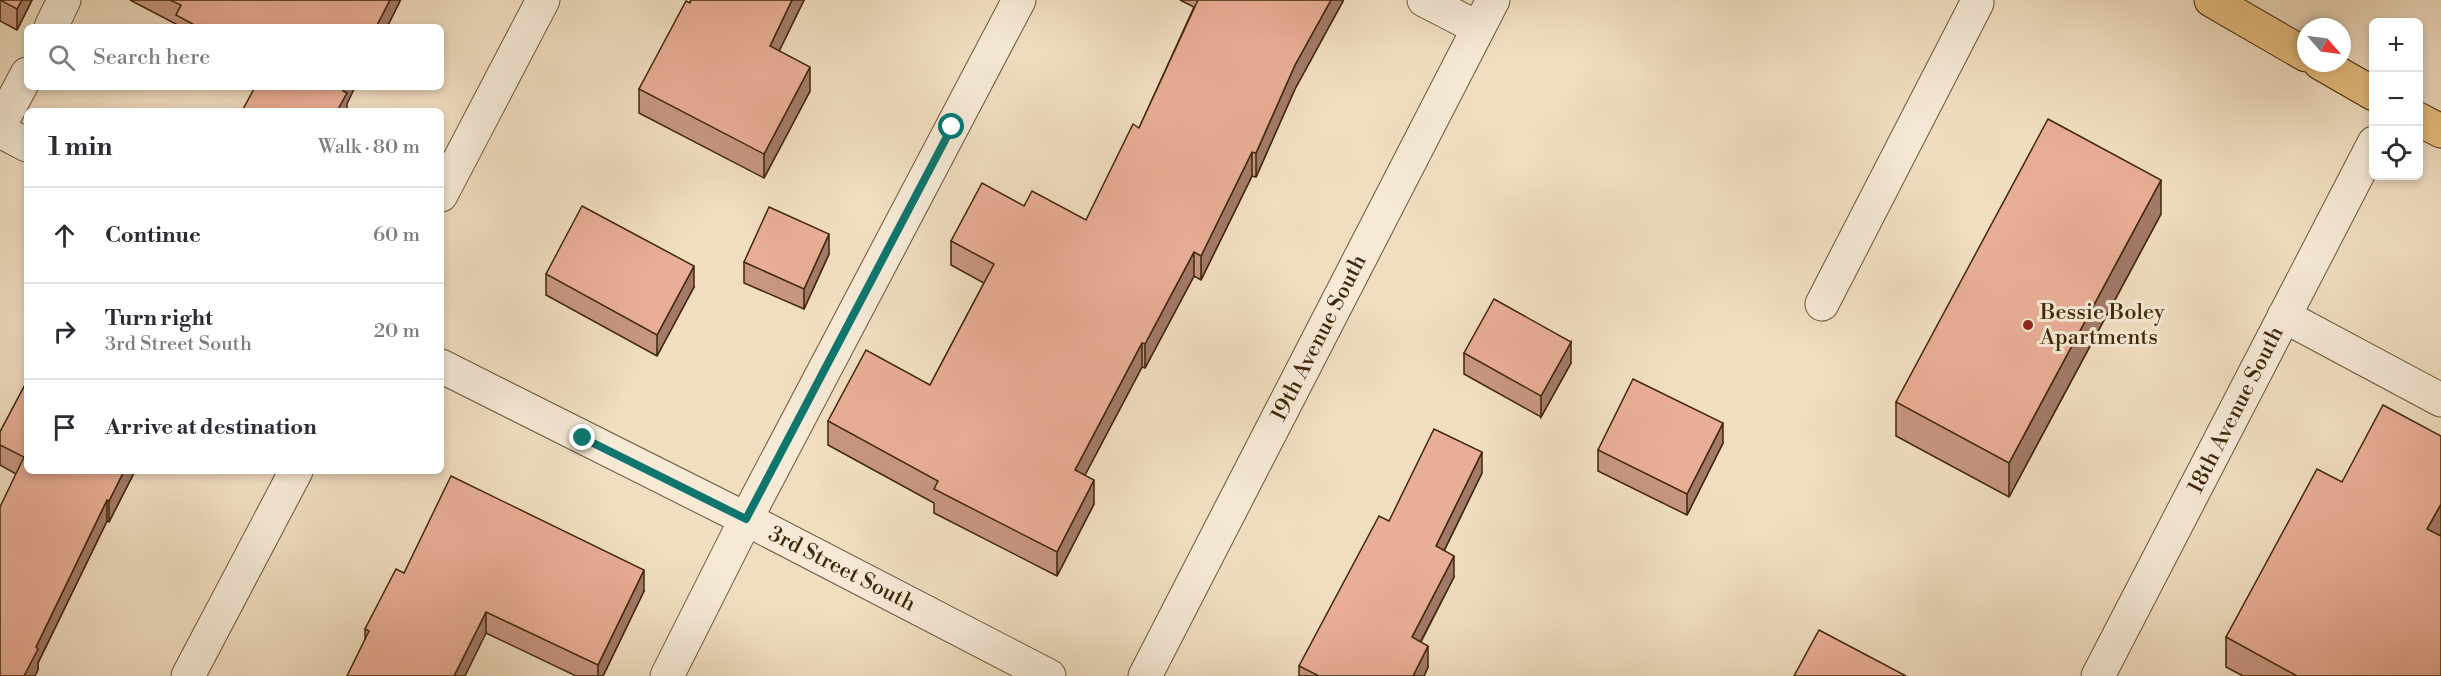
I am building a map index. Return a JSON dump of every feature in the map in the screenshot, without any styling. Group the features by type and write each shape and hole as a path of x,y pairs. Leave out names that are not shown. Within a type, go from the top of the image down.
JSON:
{"main road":[{"path":"2211,0 2297,50"},
{"path":"2335,72 2369,92"},
{"path":"2423,122 2441,131"}],"street":[{"path":"52,24 64,0"},
{"path":"444,189 543,0"},
{"path":"667,676 746,519 1019,0"},
{"path":"1424,0 1486,14"},
{"path":"1822,304 1978,1"},
{"name":"19th Avenue South","path":"1144,676 1486,14"},
{"path":"0,125 24,80"},
{"path":"0,130 24,143"},
{"name":"18th Avenue South","path":"2098,676 2369,151"},
{"path":"2284,316 2441,400"},
{"name":"3rd Street South","path":"444,368 746,519 1049,676"},
{"path":"188,676 295,474"}],"building":[{"path":"0,0 22,0 17,9"},
{"path":"170,0 390,0 378,24 192,24 176,15 181,5"},
{"path":"691,0 792,0 770,46 810,67 764,154 639,89 686,1 690,3"},
{"path":"1198,0 1331,0 1295,65 1256,153 1252,152 1201,256 1194,252 1145,344 1142,343 1075,470 1094,480 1057,552 934,489 938,481 828,421 866,350 930,385 994,264 951,241 982,183 1024,206 1032,191 1086,220 1133,124 1139,128"},
{"path":"253,90 344,90 347,93 339,108 244,108"},
{"name":"Bessie Boley Apartments","path":"2048,119 2161,180 2009,463 1896,402"},
{"path":"582,206 694,266 657,335 546,274"},
{"path":"769,207 829,234 804,289 744,262"},
{"path":"1494,299 1571,342 1541,396 1464,353"},
{"path":"1633,379 1723,423 1687,494 1598,450"},
{"path":"24,387 24,457 0,445 0,432"},
{"path":"2383,405 2441,436 2441,504 2427,529 2441,536 2441,676 2297,676 2226,637 2317,469 2342,482"},
{"path":"1434,429 1482,452 1436,546 1454,556 1412,637 1428,646 1413,676 1319,676 1299,666 1379,516 1389,521"},
{"path":"24,457 24,474 122,474 109,501 107,500 24,676 0,676 0,507"},
{"path":"451,476 644,570 598,665 486,612 454,676 347,676 369,631 365,629 396,569 404,573"},
{"path":"1819,630 1906,676 1794,676"}],"place":[{"name":"Bessie Boley Apartments","path":"2028,325"}],"route":[{"path":"583,438 746,519 952,127"}]}
